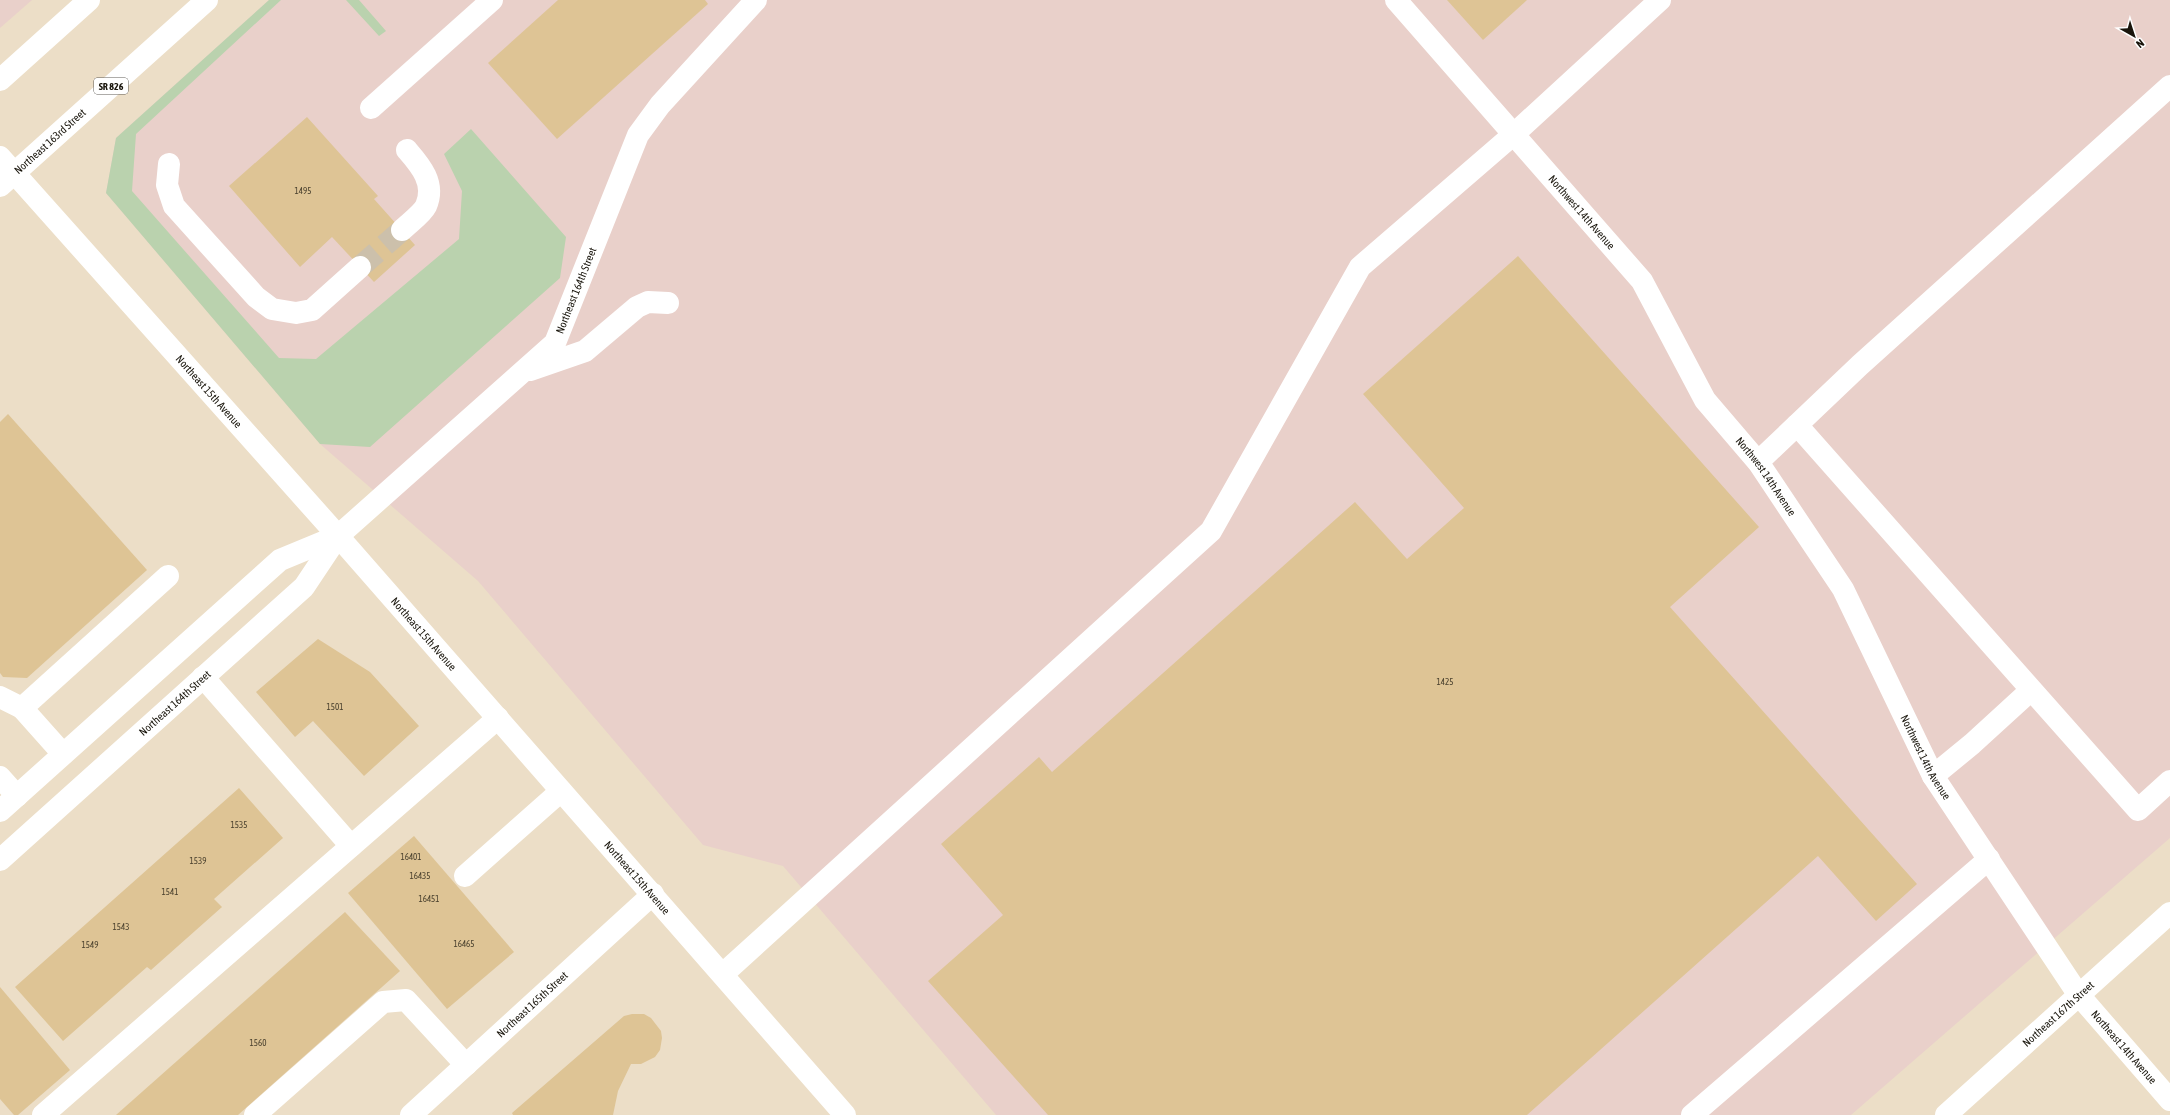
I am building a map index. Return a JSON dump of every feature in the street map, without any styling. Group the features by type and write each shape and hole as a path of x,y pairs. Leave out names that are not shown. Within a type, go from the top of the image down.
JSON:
{"street":[{"path":"0,80 89,0"},
{"name":"Northeast 163rd Street","path":"7,179 208,0"},
{"path":"371,108 492,0"},
{"name":"Northeast 164th Street","path":"0,860 304,587 338,536 555,343 638,135 660,105 756,0"},
{"name":"Northwest 14th Avenue","path":"1396,0 1642,281 1705,400 1758,462 1843,589 1933,776 2078,994"},
{"path":"723,974 1211,531 1360,267 1514,134 1660,0"},
{"path":"1758,462 1860,365 2170,86"},
{"path":"402,230 426,206 430,188 422,167 407,150"},
{"name":"Northeast 15th Avenue","path":"0,157 7,179 338,536 845,1115"},
{"path":"169,164 167,185 174,206 256,297 272,309 296,313 312,310 360,268"},
{"path":"520,374 585,351 642,305 648,302 668,303"},
{"path":"1797,425 2138,810 2170,781"},
{"name":"Northeast 164th Street","path":"0,811 280,560 338,536"},
{"path":"22,708 168,576"},
{"path":"203,677 351,846"},
{"path":"1933,776 1972,744 2031,690"},
{"path":"0,696 22,708 63,754"},
{"path":"42,1115 498,718"},
{"path":"0,777 16,796"},
{"path":"465,876 561,791"},
{"path":"1692,1115 1989,859"},
{"name":"Northeast 165th Street","path":"411,1115 653,894"},
{"name":"Northeast 167th Street","path":"1946,1115 2078,994 2170,913"},
{"name":"Northeast 14th Avenue","path":"2078,994 2170,1100"},
{"path":"255,1115 383,1002 406,1000 466,1065"}],"shaded area":[{"path":"0,0 32,0 0,28"},
{"path":"269,0 2170,0 2170,838 1851,1115 996,1115 783,866 703,845 478,581 320,444 106,193 116,138"}],"green space":[{"path":"269,0 281,0 136,134 132,191 279,358 316,359 459,239 462,191 444,154 471,129 566,237 560,278 370,447 320,444 106,193 116,138"},
{"path":"346,0 359,0 386,31 379,36"}],"building":[{"path":"558,0 705,0 708,4 557,139 488,63"},
{"path":"1447,0 1527,0 1483,40"},
{"path":"307,117 378,196 374,199 415,245 374,282 332,237 300,267 229,186"},
{"path":"1518,256 1759,527 1670,607 1917,884 1876,921 1818,856 1527,1115 1048,1115 928,981 1003,915 941,844 1039,757 1052,772 1355,502 1407,559 1464,508 1363,394"},
{"path":"8,414 147,570 27,678 3,677 0,673 0,422"},
{"path":"318,639 370,672 419,726 364,776 313,721 295,737 256,692"},
{"path":"239,788 283,838 214,899 222,907 151,970 147,967 63,1041 15,987"},
{"path":"414,836 514,952 447,1009 348,893"},
{"path":"345,912 400,971 238,1115 116,1115"},
{"path":"0,987 70,1070 18,1115 14,1115 0,1099"},
{"path":"644,1014 651,1018 661,1031 662,1038 660,1050 655,1057 641,1064 631,1064 618,1091 613,1115 513,1115 512,1113 624,1016"}],"tunnel":[{"path":"360,267 402,230"}]}
